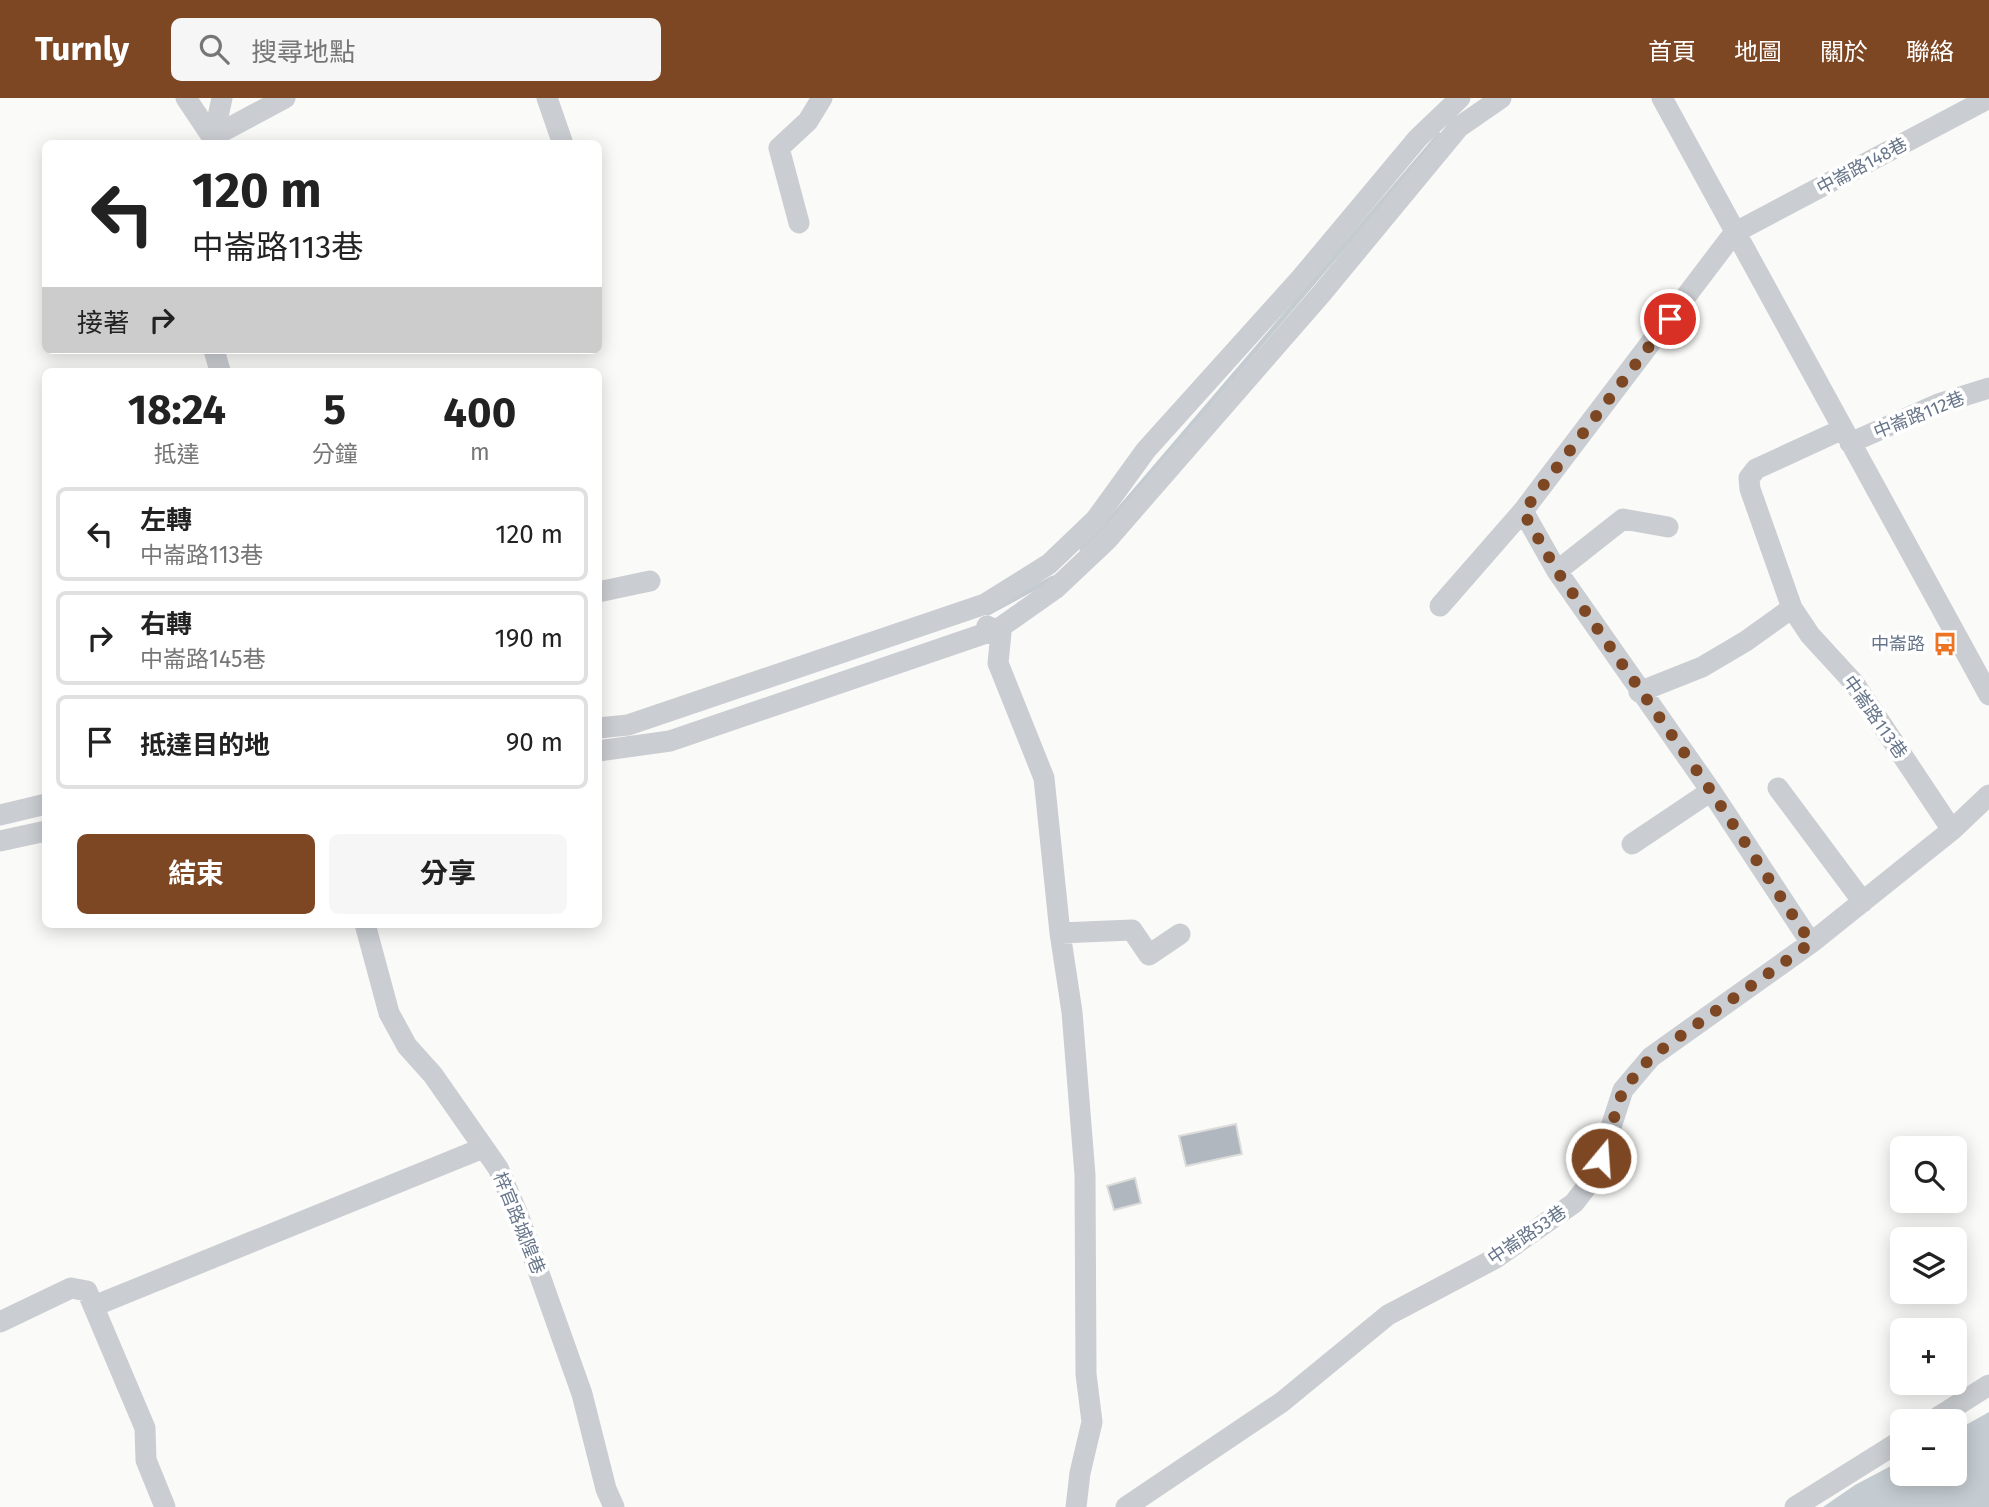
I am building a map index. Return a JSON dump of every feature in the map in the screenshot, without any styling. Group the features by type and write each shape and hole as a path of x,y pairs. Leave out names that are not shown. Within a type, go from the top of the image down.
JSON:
{"street":[{"path":"186,98 212,140"},
{"path":"212,140 222,98"},
{"path":"212,140 285,98"},
{"path":"547,98 562,140"},
{"path":"800,223 779,148 808,121 822,98"},
{"path":"602,750 988,618 1055,589 1107,540 1311,285 1418,138 1460,98"},
{"path":"602,728 628,725 666,727 988,618 1049,565 1096,519 1146,450 1311,285 1459,127 1501,98"},
{"path":"1662,98 1989,695"},
{"name":"中崙路148巷","path":"1734,233 1989,98"},
{"path":"1440,606 1523,512 1734,233"},
{"name":"中崙路112巷","path":"1847,436 1989,388"},
{"name":"中崙路113巷","path":"1847,436 1756,469 1749,478 1750,489 1792,608 1810,635 1854,683 1952,830"},
{"path":"1523,512 1557,571 1639,692 1711,791 1811,943"},
{"path":"1557,571 1623,519 1668,527"},
{"path":"602,591 650,582"},
{"path":"1639,692 1702,667 1746,641 1792,608"},
{"path":"988,618 1002,633 998,663 1044,778 1060,933 1072,1012 1085,1175 1086,1374 1092,1422 1080,1473 1076,1507"},
{"path":"1778,788 1863,902"},
{"path":"1632,844 1711,791"},
{"name":"中崙路53巷","path":"1126,1507 1282,1402 1388,1315 1496,1258 1574,1203 1595,1176 1623,1090 1651,1057 1811,943 1952,830 1989,795"},
{"path":"0,814 42,805"},
{"path":"0,841 42,832"},
{"name":"梓官路城隍巷","path":"366,928 389,1013 407,1046 433,1075 498,1168 519,1217 582,1394 606,1489 614,1507"},
{"path":"1060,933 1132,930 1149,955 1180,934"},
{"path":"94,1306 483,1148"},
{"path":"0,1322 71,1289 87,1292 145,1428 146,1460 164,1507"},
{"path":"1951,1409 1989,1385"},
{"path":"1795,1507 1890,1448"}],"shaded area":[{"path":"1989,1412 1989,1507 1823,1507 1855,1485 1890,1466 1890,1486 1967,1486 1967,1424"}],"building":[{"path":"1236,1124 1242,1154 1186,1166 1179,1136"},
{"path":"1135,1178 1141,1203 1114,1210 1107,1186"}],"waterway":[{"path":"1082,549 1105,526 1439,135"},
{"path":"988,613 1053,578"}],"place":[{"name":"中崙路","path":"1945,644"}],"route":[{"path":"1601,1158 1623,1090 1651,1057 1811,943 1711,791 1639,692 1557,571 1523,512 1670,319"}]}
